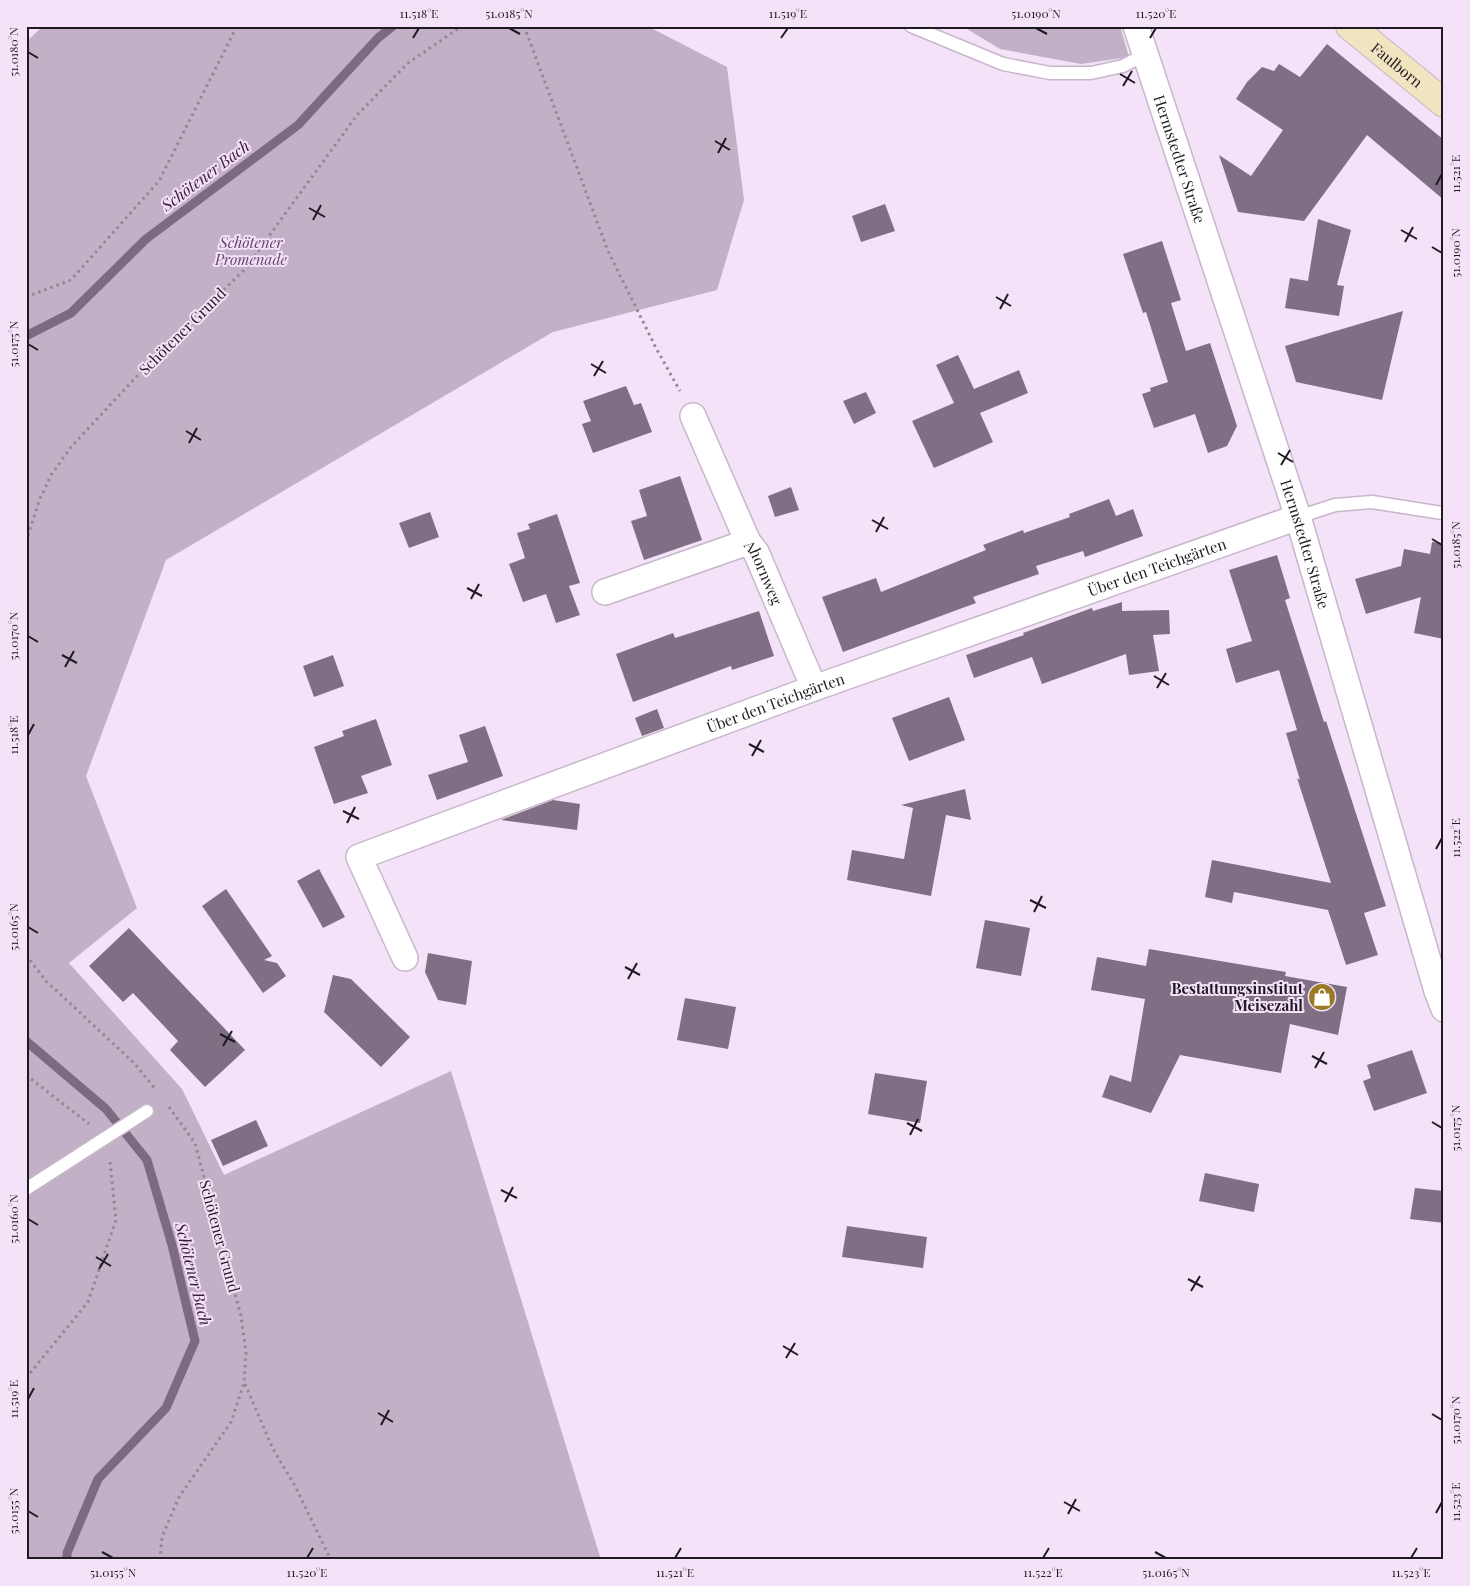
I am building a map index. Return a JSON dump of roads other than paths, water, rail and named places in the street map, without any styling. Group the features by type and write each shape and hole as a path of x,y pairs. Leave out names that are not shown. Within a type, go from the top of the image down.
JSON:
{"street":[{"name":"Hermstedter Straße","path":"1136,26 1144,56 1298,517 1441,997"},
{"name":"Faulborn","path":"1350,26 1444,103"},
{"path":"693,416 748,542"},
{"name":"Über den Teichgärten","path":"405,958 359,857 814,688 1298,517"},
{"name":"Ahornweg","path":"605,592 748,542 756,552 814,688"}],"lane":[{"path":"911,26 1003,64 1050,73 1091,73 1123,66 1144,56"},
{"path":"1298,517 1335,505 1372,502 1442,513"},
{"path":"26,1189 148,1111"}],"waterway":[{"name":"Schötener Bach","path":"26,336 71,313 146,239 298,125 378,38 393,26"},
{"name":"Schötener Bach","path":"26,1041 106,1109 147,1160 172,1245 195,1341 166,1408 98,1479 67,1553 67,1560"}],"place":[{"name":"Bestattungsinstitut Meisezahl","path":"1322,997"}],"park label":[{"name":"Schötener Promenade","path":"251,250"}]}
